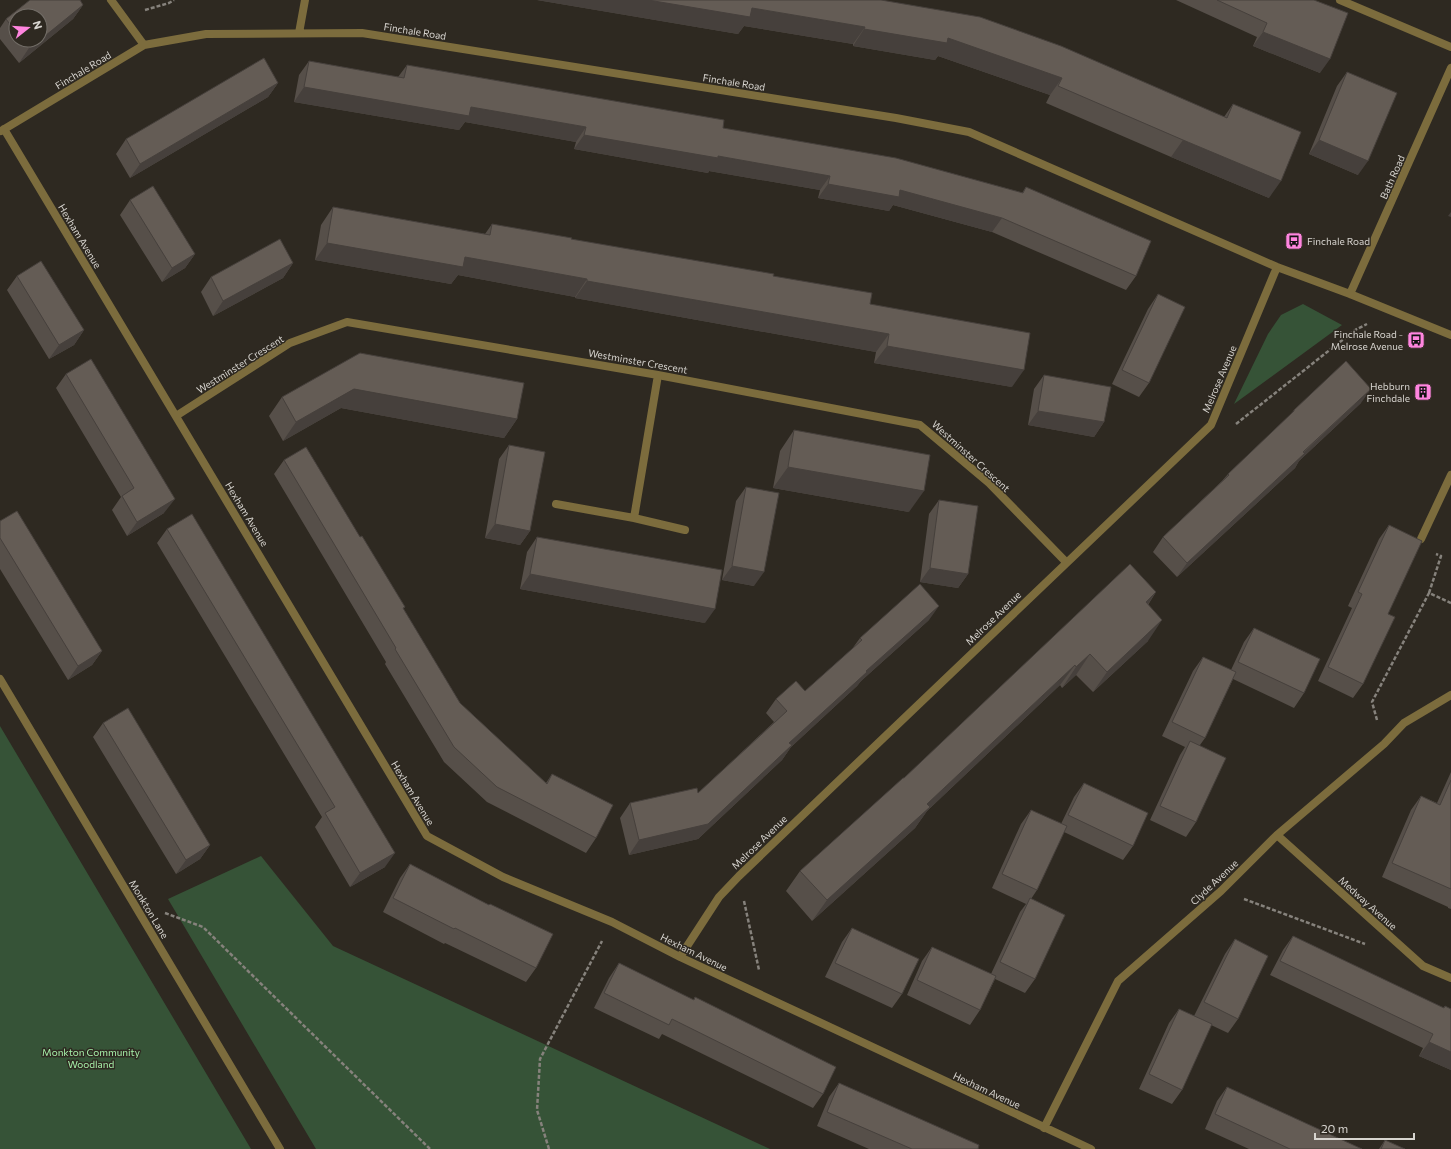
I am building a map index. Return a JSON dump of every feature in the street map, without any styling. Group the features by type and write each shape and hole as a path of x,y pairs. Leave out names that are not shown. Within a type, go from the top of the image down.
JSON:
{"street":[{"path":"111,0 144,45"},
{"path":"299,33 306,0"},
{"path":"1340,0 1451,47"},
{"name":"Finchale Road","path":"2,130 144,45 206,34 362,33 880,116 969,132 1277,267 1350,294 1451,335"},
{"name":"Bath Road","path":"1350,294 1451,68"},
{"name":"Hexham Avenue","path":"2,130 176,416 427,836 503,877 612,922 680,957 1091,1149"},
{"name":"Melrose Avenue","path":"680,957 719,897 739,876 1211,425 1277,267"},
{"name":"Westminster Crescent","path":"176,416 290,344 347,322 658,375 920,424 989,483 1066,562"},
{"path":"634,518 658,375"},
{"path":"1421,539 1451,475"},
{"path":"556,504 634,518 685,530"},
{"name":"Monkton Lane","path":"0,679 280,1149"},
{"name":"Clyde Avenue","path":"1044,1128 1118,982 1221,891 1277,835 1384,744 1404,723 1451,695"},
{"name":"Medway Avenue","path":"1277,835 1423,966 1451,978"}],"path":[{"path":"122,17 169,3 174,0"},
{"path":"1211,425 1227,431 1355,330 1392,311"},
{"path":"1384,744 1372,702 1428,593 1441,556 1419,547 1421,539"},
{"path":"1428,593 1451,603"},
{"path":"739,876 765,996"},
{"path":"1221,891 1371,946"},
{"path":"131,899 203,927 430,1149"},
{"path":"549,1149 537,1110 540,1059 612,922"}],"green space":[{"path":"1303,304 1342,325 1234,404 1268,334 1281,315"},
{"name":"Monkton Community Woodland","path":"0,726 251,1149 0,1149"},
{"path":"261,856 333,946 770,1149 316,1149 168,899"}],"building":[{"path":"30,0 80,0 83,5 48,33 48,8 20,8"},
{"path":"648,0 881,0 980,17 1061,46 1227,118 1233,104 1301,132 1281,181 1058,86 1062,78 948,38 947,43 864,29 865,27 752,8 750,17"},
{"path":"1217,0 1314,0 1348,13 1330,59 1263,32 1267,23"},
{"path":"264,58 278,83 140,164 126,139"},
{"path":"309,61 404,78 407,65 724,120 723,128 896,158 1023,193 1026,187 1151,241 1136,276 1002,218 900,190 899,197 828,184 830,176 718,156 718,158 584,135 586,127 471,107 469,116 304,87"},
{"path":"1347,72 1397,93 1368,161 1319,140"},
{"path":"153,186 195,254 172,268 130,200"},
{"path":"333,207 490,235 492,224 872,293 870,304 1030,333 1024,370 887,346 889,334 587,281 587,279 465,257 463,267 327,243"},
{"path":"280,239 293,263 223,301 211,277"},
{"path":"41,261 84,330 59,345 17,276"},
{"path":"1158,294 1185,307 1149,383 1122,370"},
{"path":"360,353 524,383 517,419 354,389 296,422 282,397"},
{"path":"91,359 175,499 137,522 122,496 134,488 66,374"},
{"path":"1346,361 1371,389 1187,563 1163,537"},
{"path":"1044,375 1111,387 1104,422 1038,411"},
{"path":"794,430 930,455 924,491 788,467"},
{"path":"509,445 545,452 530,531 495,524"},
{"path":"306,447 360,537 362,536 405,607 403,608 460,703 547,784 552,774 613,805 596,838 497,787 454,747 284,460"},
{"path":"746,487 779,493 764,572 732,566"},
{"path":"939,500 978,506 968,574 930,568"},
{"path":"17,511 102,651 78,666 0,538 0,521"},
{"path":"192,514 395,853 360,873 325,813 335,807 167,529"},
{"path":"1389,525 1422,541 1388,614 1395,617 1363,684 1328,667 1362,594 1358,592"},
{"path":"537,537 722,570 715,609 530,574"},
{"path":"1130,564 1156,592 1146,602 1162,620 1107,672 1090,654 1076,667 1075,665 927,804 930,807 827,900 800,871 904,778"},
{"path":"920,584 939,606 866,671 867,672 789,743 792,745 708,824 639,840 630,803 697,788 698,793 787,711 776,699 796,681 805,691 862,640 860,638"},
{"path":"1254,628 1320,659 1304,693 1238,662"},
{"path":"1203,657 1236,672 1205,738 1172,722"},
{"path":"128,708 210,845 186,860 103,723"},
{"path":"1190,741 1226,758 1196,822 1160,806"},
{"path":"1451,780 1451,889 1392,863 1421,796 1440,805"},
{"path":"1084,783 1148,813 1133,846 1068,815"},
{"path":"1031,810 1067,826 1037,890 1002,874"},
{"path":"410,864 489,905 490,904 553,934 536,968 393,898"},
{"path":"1030,898 1065,915 1035,979 1000,962"},
{"path":"852,928 919,959 902,994 835,963"},
{"path":"1293,936 1444,1008 1445,1006 1451,1009 1451,1052 1429,1042 1433,1034 1280,961"},
{"path":"1235,939 1268,956 1238,1019 1204,1002"},
{"path":"932,947 996,976 980,1010 917,980"},
{"path":"619,963 694,1000 695,997 836,1067 823,1094 672,1019 669,1025 604,993"},
{"path":"1179,1009 1212,1024 1182,1090 1149,1074"},
{"path":"839,1083 979,1145 978,1149 912,1149 827,1112"},
{"path":"1227,1087 1362,1149 1290,1149 1215,1114"},
{"path":"1385,1140 1405,1149 1381,1149"}],"place":[{"name":"Finchale Road","path":"1294,241"},
{"name":"Finchale Road - Melrose Avenue","path":"1416,340"},
{"name":"Hebburn Finchdale","path":"1423,392"}]}
